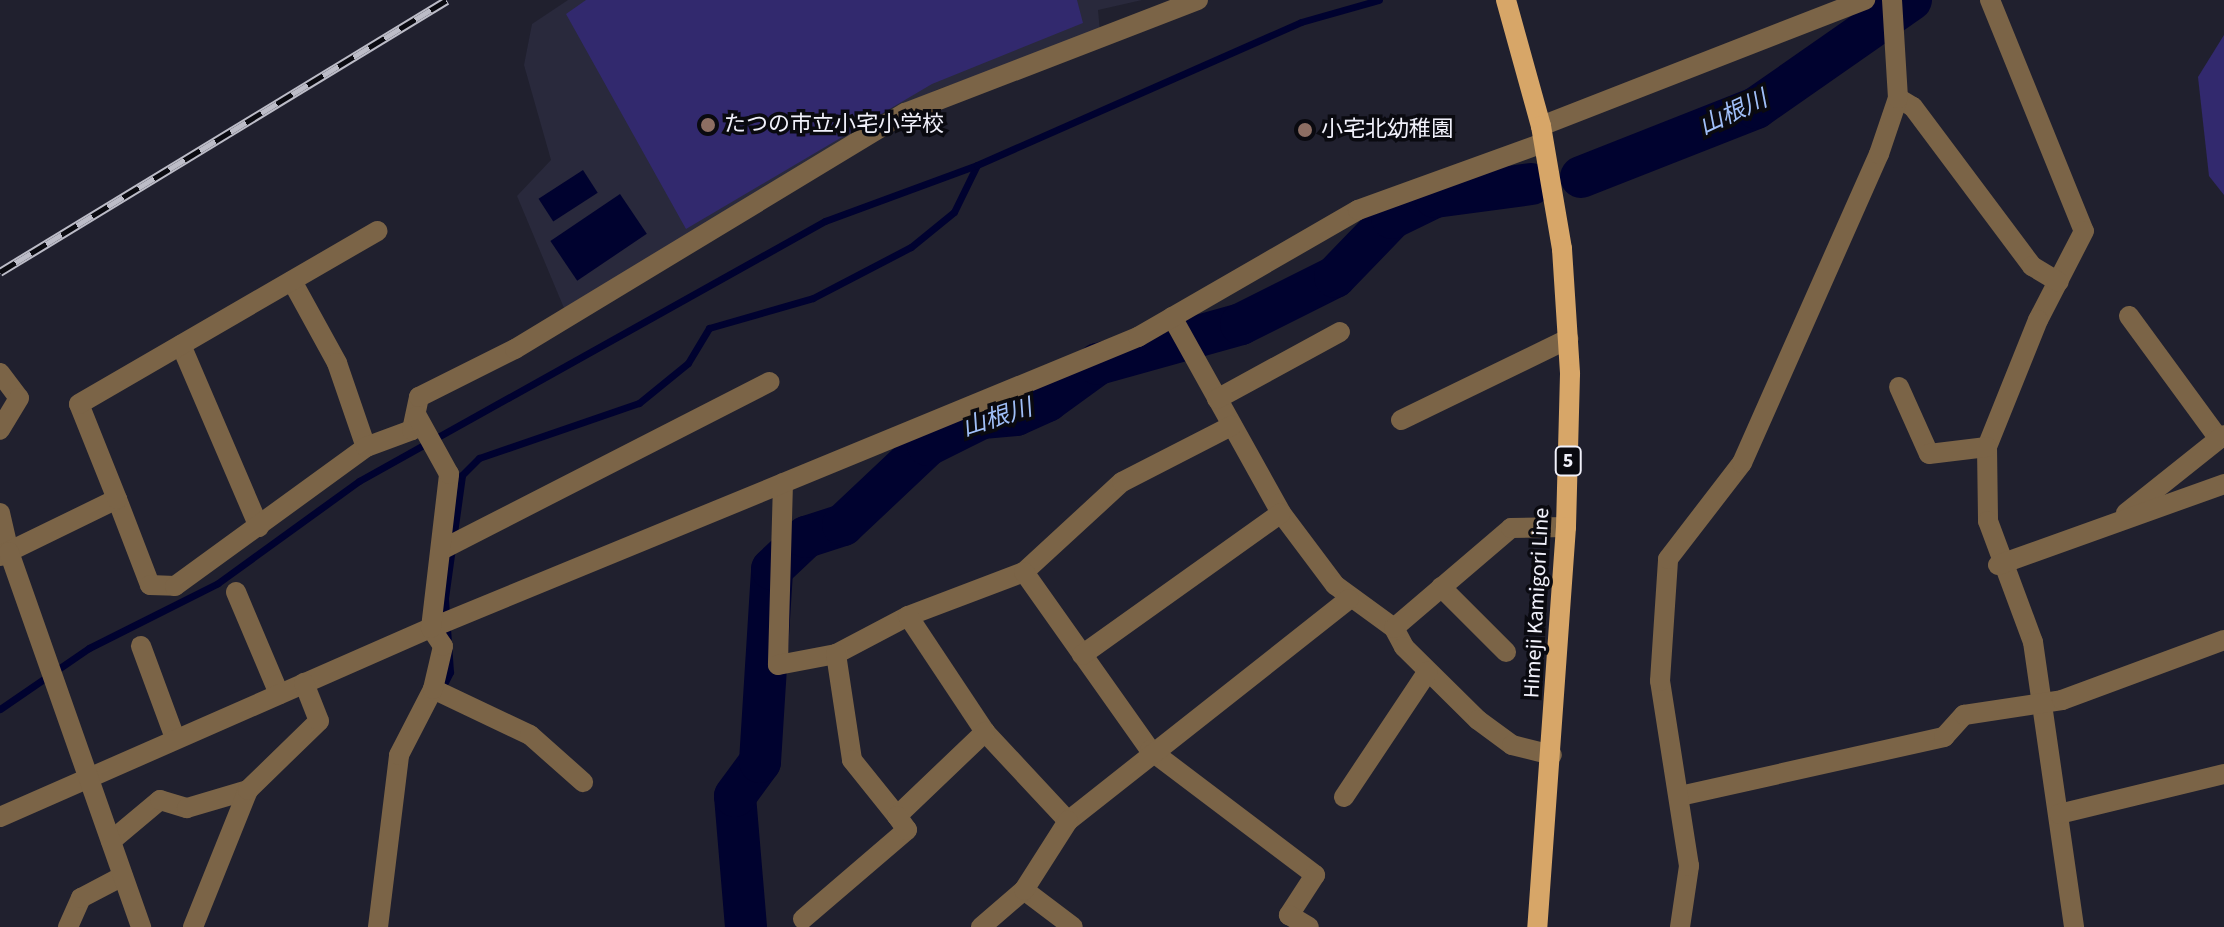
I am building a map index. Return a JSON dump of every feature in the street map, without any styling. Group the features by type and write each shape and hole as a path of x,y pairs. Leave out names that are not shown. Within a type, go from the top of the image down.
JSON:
{"main road":[{"name":"Himeji Kamigori Line","path":"1506,0 1542,134 1562,249 1568,339 1566,527 1552,755 1537,927"}],"street":[{"path":"377,231 79,404 150,585 163,589 259,527 366,447 412,430 419,397 515,349 905,113 1198,0"},
{"path":"0,817 87,776 431,628 783,483 1172,317 1358,210 1865,0"},
{"path":"1992,4 2078,204 2084,231 1987,447 1988,521 1998,565 2033,642 2074,927"},
{"path":"1680,927 1689,866 1660,681 1668,559 1742,463 1898,98 1894,8"},
{"path":"1898,98 1913,107 2032,266 2059,282"},
{"path":"292,281 337,363 366,447"},
{"path":"2113,523 2221,437 2129,316"},
{"path":"1172,317 1281,513 1349,599 1394,628 1428,671 1512,745 1552,755"},
{"path":"1217,399 1340,332"},
{"path":"1401,420 1568,339"},
{"path":"181,345 259,527"},
{"path":"0,373 19,398 0,430"},
{"path":"441,550 769,382"},
{"path":"1899,387 1929,454 1987,447"},
{"path":"378,927 399,755 433,689 443,646 431,628 449,474 417,416"},
{"path":"783,483 778,665 836,654 908,616 1024,572 1122,482 1231,426"},
{"path":"1998,565 2224,484"},
{"path":"5,554 117,499"},
{"path":"0,513 5,554"},
{"path":"1082,655 1281,513"},
{"path":"1394,628 1511,528 1566,527"},
{"path":"0,531 5,554 57,687 141,927"},
{"path":"1024,572 1150,750 1315,875 1289,915 1309,927"},
{"path":"1441,587 1506,652"},
{"path":"236,592 279,694"},
{"path":"981,927 1024,890 1068,821 1150,750 1349,599"},
{"path":"908,616 985,732 1068,821"},
{"path":"1680,796 1944,737 1964,715 2043,705 2224,640"},
{"path":"141,646 175,738"},
{"path":"803,919 907,830 852,760 836,654"},
{"path":"1344,797 1428,671"},
{"path":"193,927 248,790 319,721 304,683"},
{"path":"433,689 530,735 583,782"},
{"path":"897,816 985,732"},
{"path":"2059,814 2224,774"},
{"path":"111,841 160,800 187,808 248,790"},
{"path":"68,927 81,898 123,876"},
{"path":"1024,890 1073,927"}],"shaded area":[{"name":"たつの市立小宅小学校","path":"568,0 1142,0 1098,10 1100,32 936,90 564,308 517,196 551,160 524,65 532,24"},
{"name":"たつの市立小宅小学校","path":"586,0 1077,0 1083,23 932,84 686,229 566,14"},
{"path":"2224,35 2224,195 2209,176 2198,77"}],"water":[{"path":"583,170 598,193 553,222 539,199"},
{"path":"620,194 647,234 577,281 550,241"}],"waterway":[{"path":"0,709 89,648 218,583 359,481 825,221 977,165 1301,22 1379,0"},
{"name":"山根川","path":"1581,177 1756,108 1911,0"},
{"path":"441,690 450,672 445,598 462,475 479,458 639,403 688,363 709,328 813,298 911,247 954,212 977,165"},
{"name":"山根川","path":"746,927 735,796 760,762 772,569 806,537 843,525 928,445 982,418 1016,415 1047,401 1098,364 1241,324 1335,277 1392,218 1435,197 1531,184"}],"railway":[{"path":"0,272 447,0"}],"place":[{"name":"たつの市立小宅小学校","path":"708,125"},
{"name":"小宅北幼稚園","path":"1305,130"}]}
